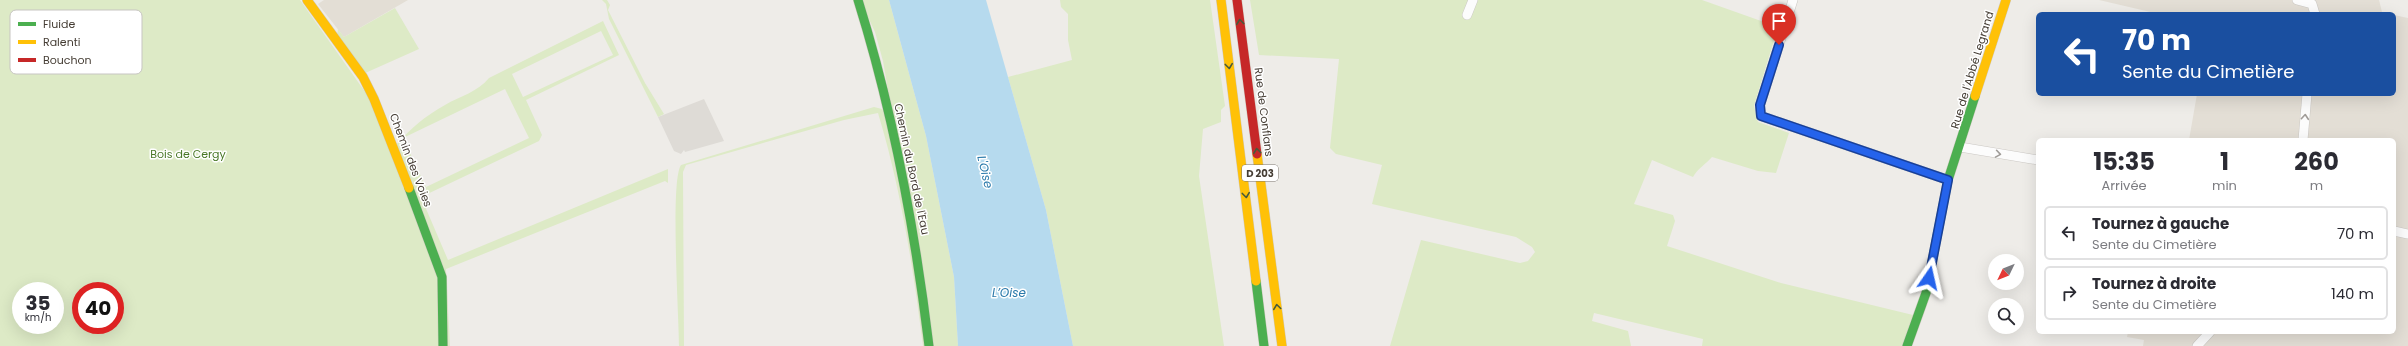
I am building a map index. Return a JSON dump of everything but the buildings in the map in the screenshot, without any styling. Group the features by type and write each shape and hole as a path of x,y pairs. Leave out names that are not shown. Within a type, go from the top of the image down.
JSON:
{"street":[{"name":"Chemin des Voies","path":"308,0 363,77 374,99 439,266 442,277 443,346"},
{"name":"Chemin du Bord de l'Eau","path":"858,0 875,57 910,210 924,294 929,346"},
{"name":"D 203","path":"1221,0 1264,346"},
{"name":"Rue de Conflans","path":"1237,0 1282,346"},
{"path":"1467,15 1473,0"},
{"path":"1793,0 1760,105 1761,116 1948,180"},
{"name":"Rue de l'Abbé Legrand","path":"1907,346 1926,293 1948,180 1960,147 2006,0"},
{"path":"2298,0 2312,4 2314,12"},
{"path":"2303,138 2307,96"},
{"path":"1960,147 2036,160"},
{"path":"2396,231 2408,234"},
{"path":"2197,346 2208,334"}],"shaded area":[{"path":"324,0 408,0 344,37 318,4"},
{"path":"2099,0 2379,0 2382,12 2150,12"},
{"path":"2396,15 2408,18 2408,346 2143,346 2144,340 2127,337 2128,334 2396,334 2396,138 2189,138 2197,96 2396,96"},
{"path":"704,99 724,141 685,152 684,150 681,154 674,151 658,117"}],"green space":[{"name":"Bois de Cergy","path":"0,0 300,0 368,96 438,260 441,346 0,346"},
{"path":"602,0 607,0 610,5 608,10 645,83 664,114 658,117 609,19 606,4"},
{"path":"860,0 889,0 926,136 954,277 958,346 932,346 883,61 875,32"},
{"path":"1060,0 1210,0 1225,106 1221,110 1221,122 1203,129 1199,176 1224,346 1073,346 1046,210 1008,77 1072,60 1068,40 1068,14 1061,7"},
{"path":"1250,0 1702,0 1778,27 1754,106 1758,122 1789,133 1776,173 1758,171 1712,157 1697,171 1693,177 1652,160 1634,204 1673,215 1675,221 1667,246 1781,283 1913,315 1902,346 1702,346 1703,339 1594,313 1592,321 1628,331 1631,346 1390,346 1421,240 1520,263 1528,261 1535,252 1532,247 1516,237 1372,204 1382,165 1336,154 1330,148 1339,59 1259,55"},
{"path":"395,8 419,49 363,74 337,36 338,29 344,37"},
{"path":"603,21 619,55 526,100 542,135 539,141 421,197 448,260 668,169 668,183 665,181 446,269 450,346 446,346 444,272 395,146 412,128 424,118 445,105 480,87 489,78","holes":["601,31 613,55 523,97 512,74","505,89 529,138 426,187 403,138"]},
{"path":"874,107 882,109 892,145 919,288 927,346 923,346 915,287 900,199 878,113 844,120 686,165 683,172 684,346 679,346 676,196 678,176 681,165"}],"water":[{"name":"L’Oise","path":"889,0 986,0 1046,210 1073,346 958,346 954,277 926,136"}],"traffic: fast":[{"path":"858,0 882,85 910,215 929,346"},
{"path":"1907,346 1926,293 1948,180 1975,96"},
{"path":"409,188 442,277 443,346"},
{"path":"1256,281 1264,346"}],"traffic: slow":[{"path":"307,0 363,77 374,99 409,188"},
{"path":"1221,0 1256,281"},
{"path":"1975,96 2006,0"},
{"path":"1257,154 1282,346"}],"traffic: jam":[{"path":"1237,0 1257,154"}],"route":[{"path":"1779,45 1760,105 1761,116 1948,180 1929,278"}],"water label":[{"name":"L'Oise","path":"985,172"}]}
